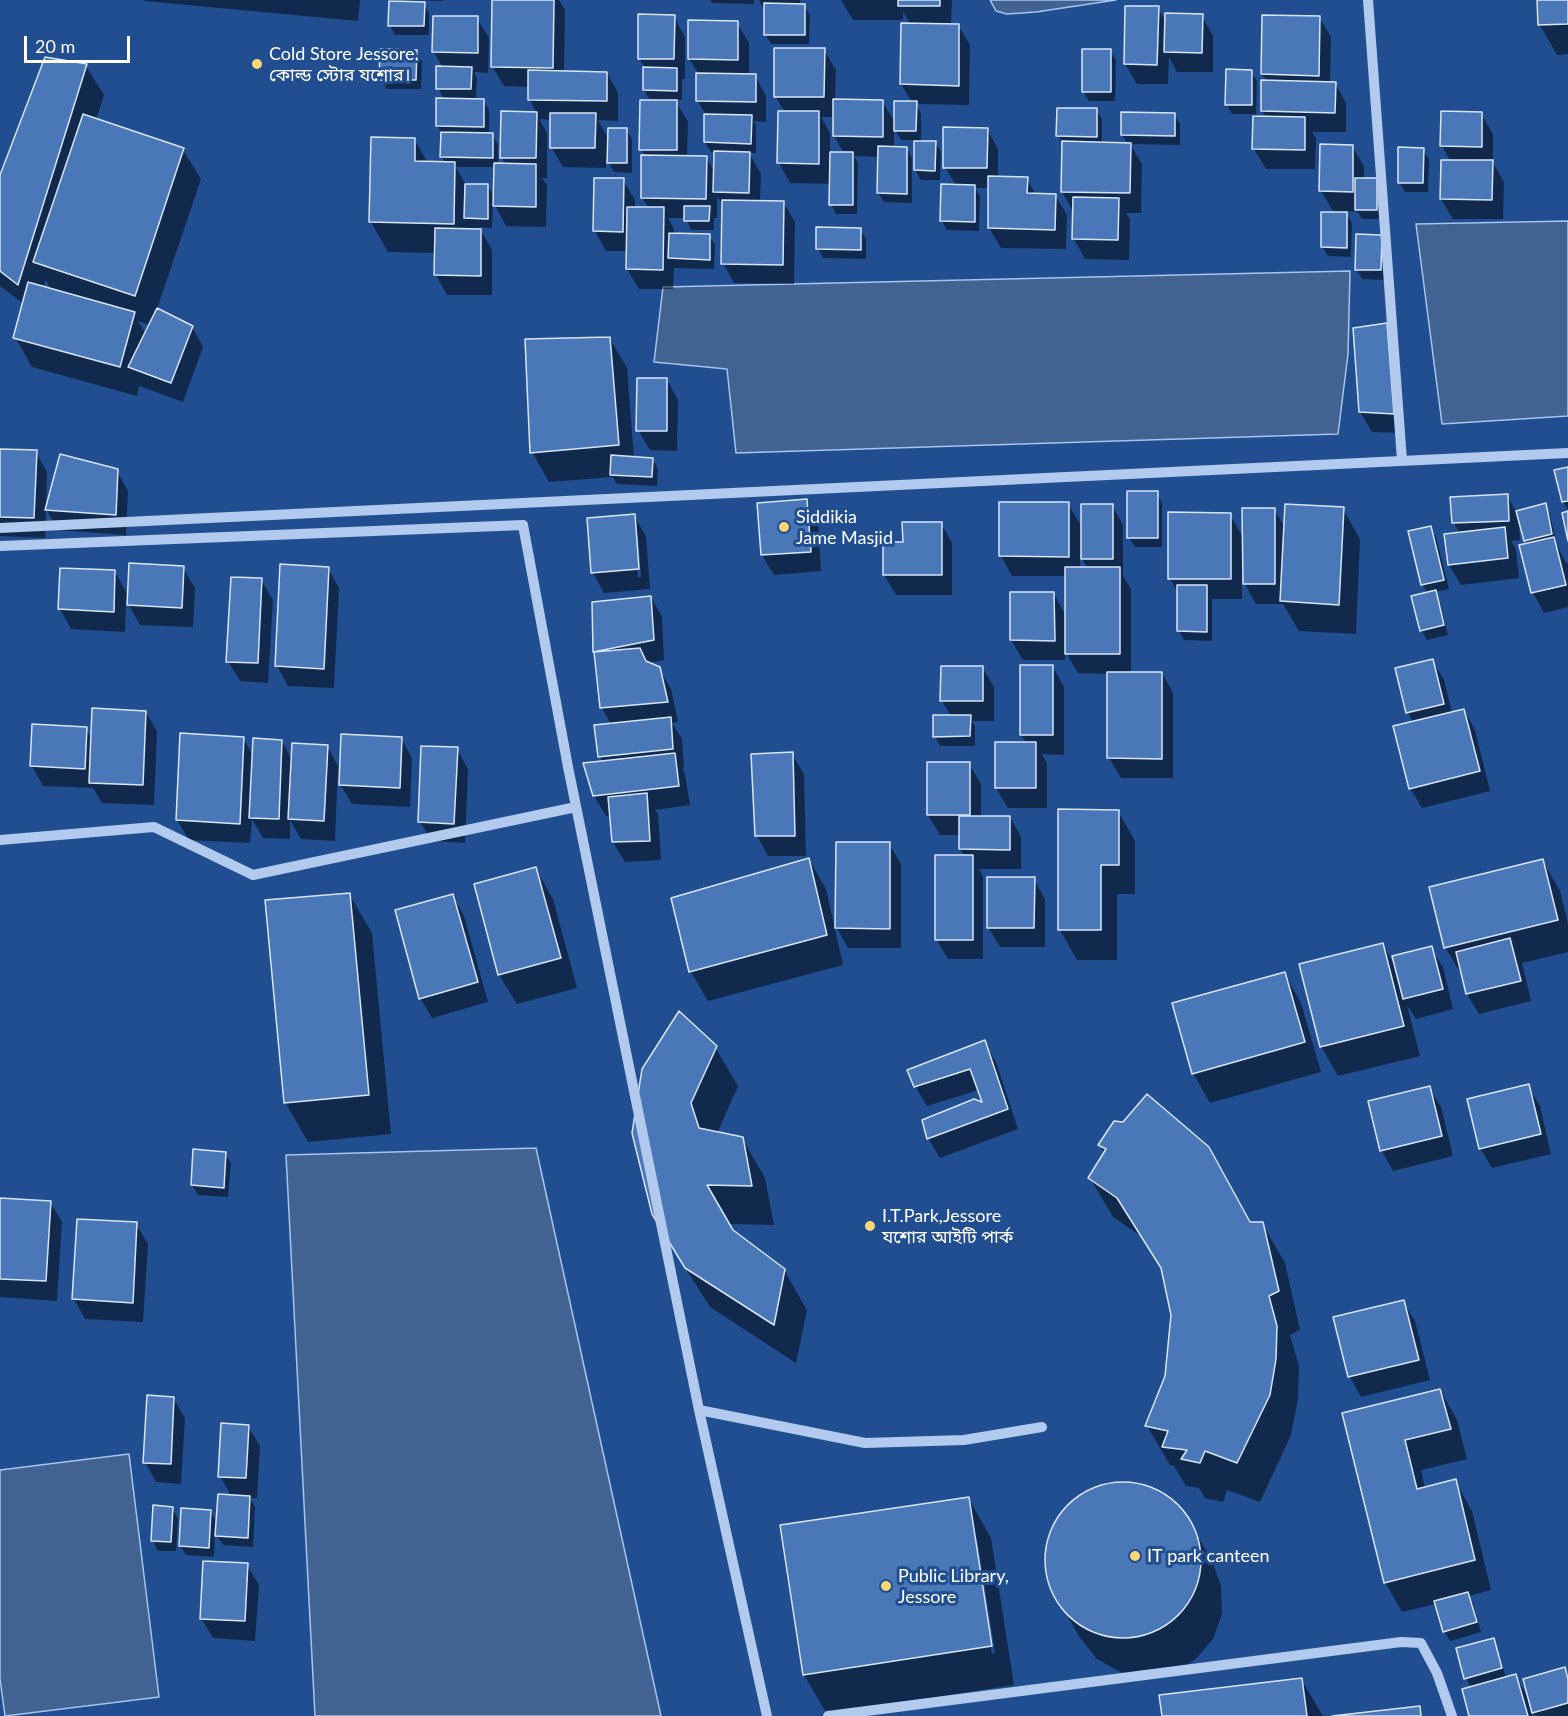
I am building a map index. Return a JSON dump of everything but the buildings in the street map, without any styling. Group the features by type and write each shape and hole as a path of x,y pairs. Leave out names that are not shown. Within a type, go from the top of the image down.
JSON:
{"street":[{"path":"1368,0 1402,460"},
{"path":"0,528 1568,453"},
{"path":"0,546 524,525 576,807 699,1410 767,1716"},
{"path":"0,840 154,827 253,875 576,807"},
{"path":"699,1410 865,1443 964,1440 1042,1427"},
{"path":"828,1716 1401,1642 1421,1643 1437,1673 1452,1716"}],"water":[{"path":"990,0 1116,0 1007,14 996,11"},
{"path":"1568,221 1568,416 1442,424 1416,224"},
{"path":"1350,271 1348,354 1338,434 736,453 727,369 654,362 663,287"},
{"path":"536,1148 661,1716 315,1716 286,1155"},
{"path":"129,1454 159,1697 5,1716 0,1679 0,1470"}],"place":[{"name":"Cold Store Jessore. কোল্ড স্টোর যশোর।","path":"257,64"},
{"name":"Siddikia Jame Masjid","path":"784,527"},
{"name":"I.T.Park,Jessore যশোর আইটি পার্ক","path":"870,1226"},
{"name":"IT park canteen","path":"1135,1556"},
{"name":"Public Library, Jessore","path":"886,1586"}]}
